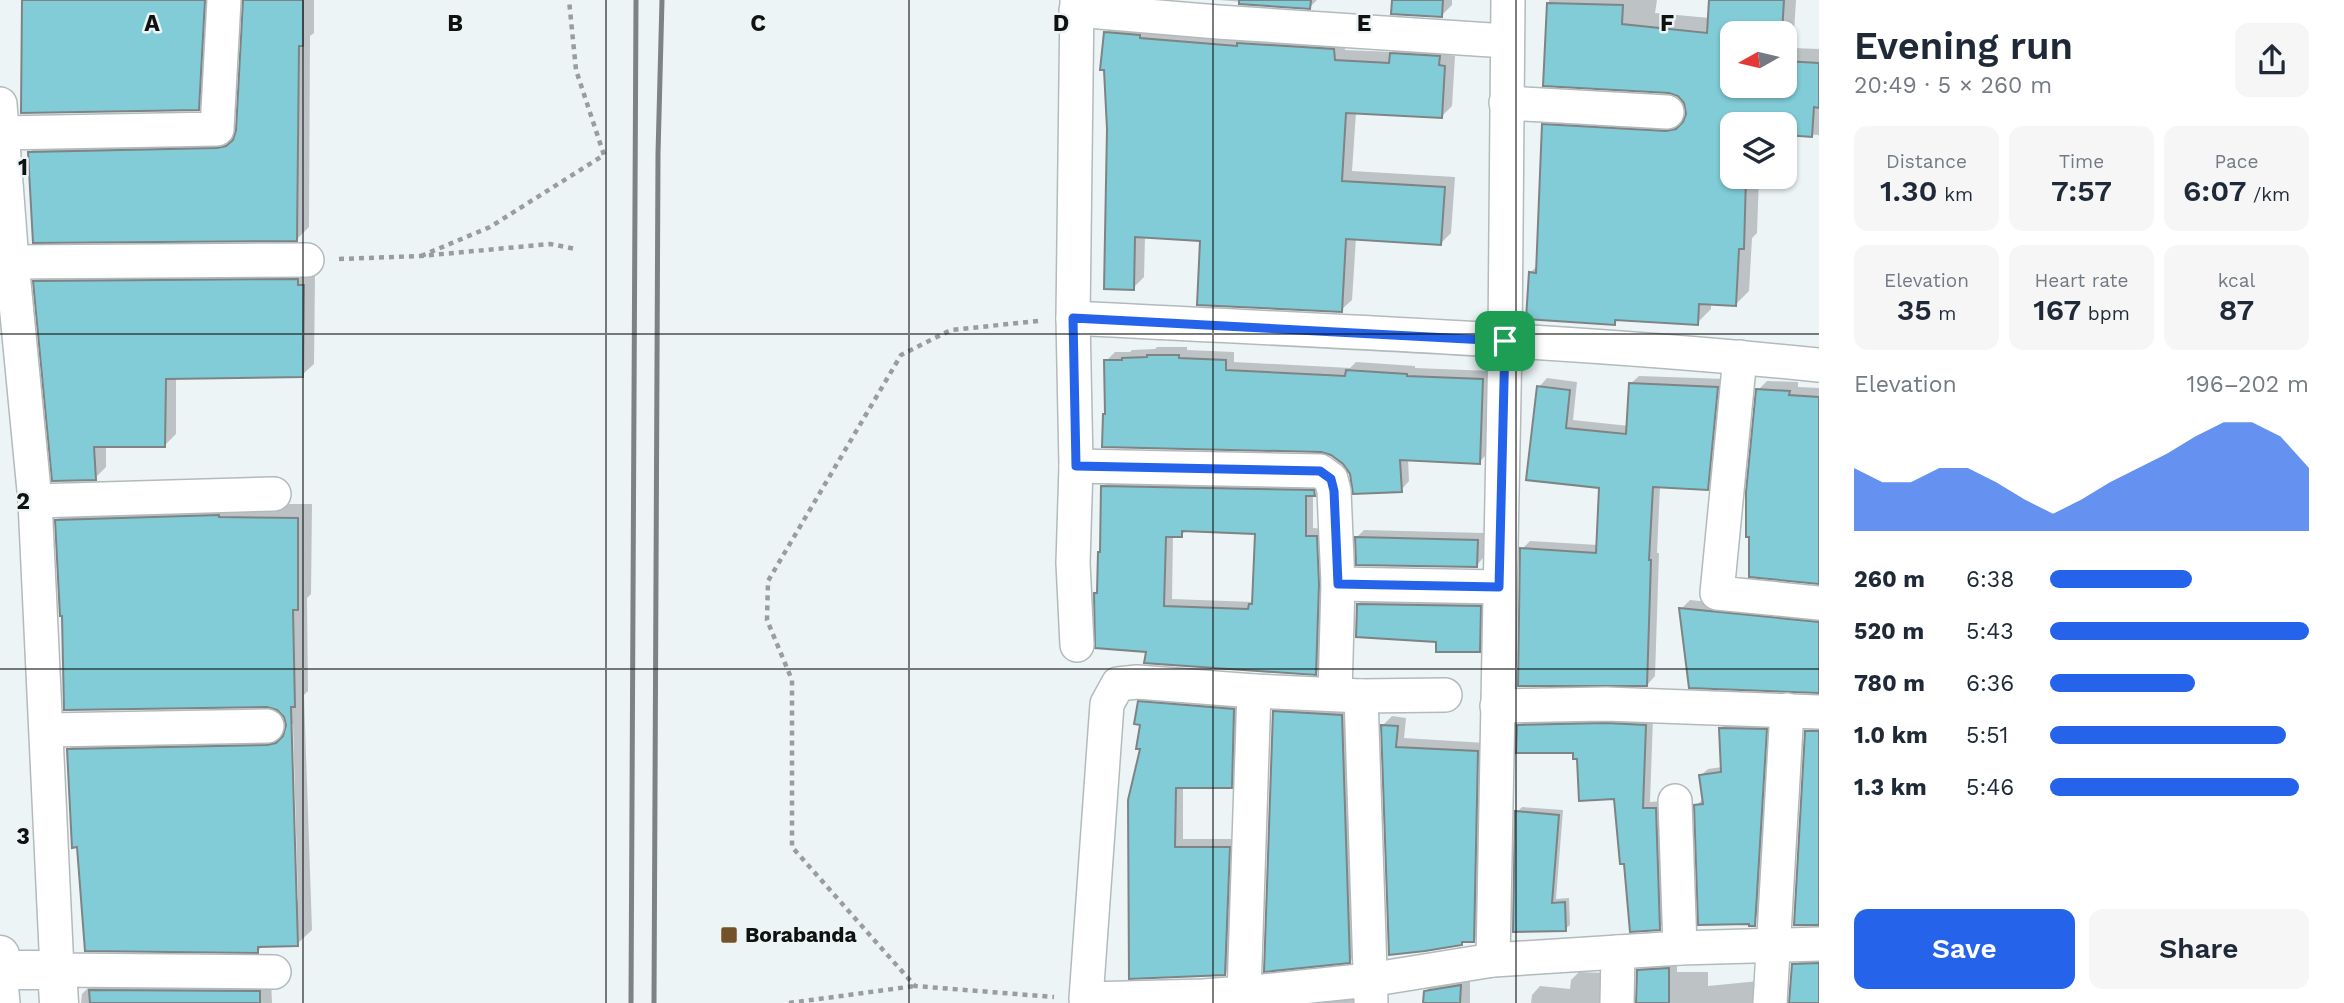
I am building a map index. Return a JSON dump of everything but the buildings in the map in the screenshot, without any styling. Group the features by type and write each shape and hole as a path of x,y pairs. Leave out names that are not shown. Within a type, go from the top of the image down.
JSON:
{"street":[{"path":"58,986 35,501 1,118 217,129 224,0"},
{"path":"1493,960 1505,341 1508,0"},
{"path":"1077,645 1073,563 1076,466 1073,318 1076,5 1219,11 1506,41"},
{"path":"1506,103 1667,112"},
{"path":"12,262 307,260"},
{"path":"1073,318 1505,341 1819,365"},
{"path":"1740,357 1717,593 1819,603"},
{"path":"1076,466 1320,471 1331,479 1370,992"},
{"path":"35,501 274,494"},
{"path":"1338,584 1499,587"},
{"path":"1445,695 1348,695 1137,682 1118,684 1107,704 1086,999 1203,1000 1244,993 1370,992 1493,960 1680,948 1819,944"},
{"path":"1244,993 1254,691"},
{"path":"1497,706 1606,704 1803,711 1774,944 1770,1003"},
{"path":"47,730 267,726"},
{"path":"1675,801 1680,948"},
{"path":"1617,1003 1618,952"},
{"path":"0,955 3,1003"},
{"path":"0,970 58,986 274,972"}],"path":[{"path":"421,256 491,227 604,155 576,70 569,0"},
{"path":"307,260 421,256 550,244 576,249"},
{"path":"915,986 792,847 792,680 767,620 768,581 901,355 951,330 1073,318"},
{"path":"789,1003 915,986 1086,999"}],"railway":[{"path":"631,1003 636,0"},
{"path":"654,1003 658,154 662,0"}],"place":[{"name":"Borabanda","path":"729,935"}],"route":[{"path":"1073,318 1505,341 1499,587 1338,584 1334,491 1331,479 1320,471 1076,466 1073,318"}]}
